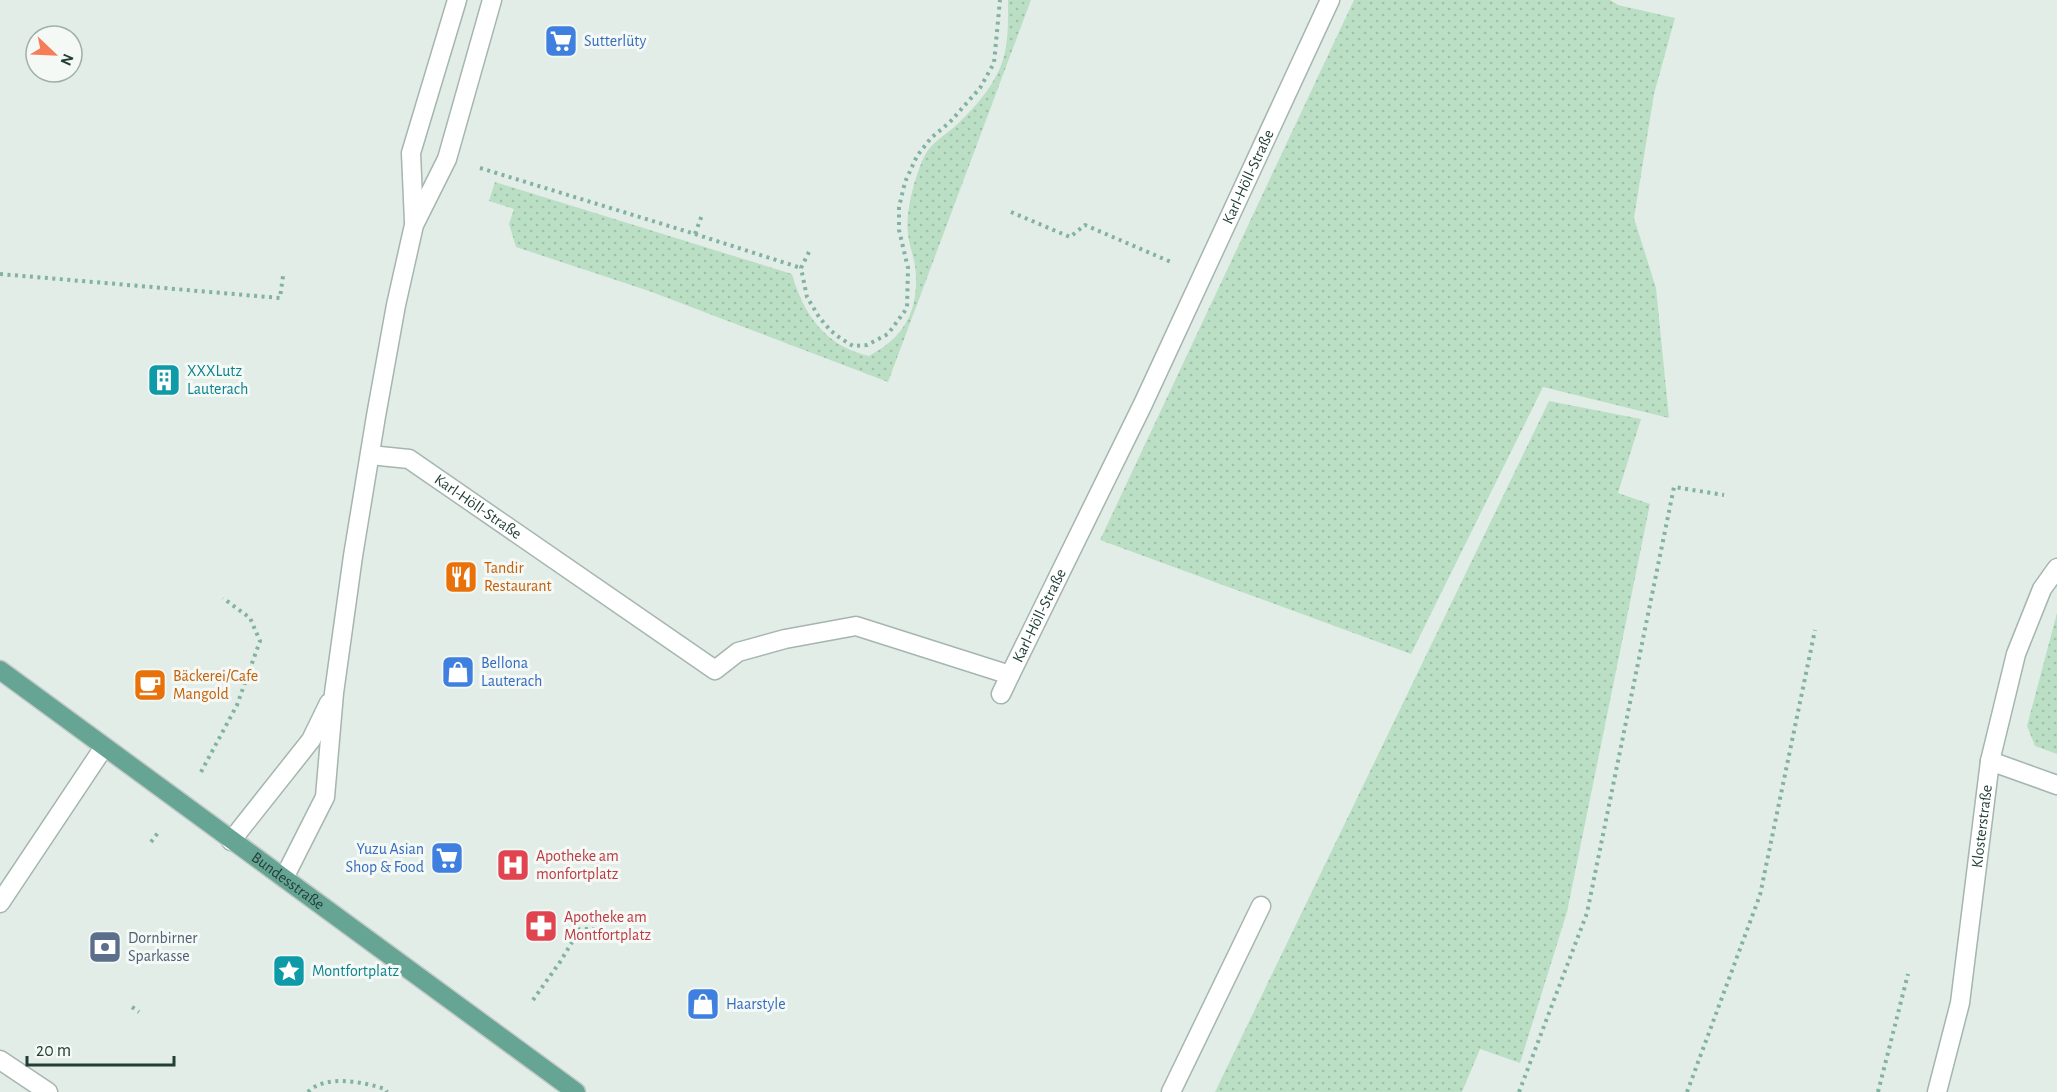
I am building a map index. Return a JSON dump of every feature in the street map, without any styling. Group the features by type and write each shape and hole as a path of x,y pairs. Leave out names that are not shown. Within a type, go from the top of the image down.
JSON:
{"main road":[{"name":"Bundesstraße","path":"0,670 576,1092"}],"street":[{"path":"414,225 411,153 457,0"},
{"path":"284,878 325,797 334,693 353,556 396,304 414,225 447,159 492,0"},
{"name":"Karl-Höll-Straße","path":"370,455 409,459 716,670 738,652 785,639 856,626 1010,675 1143,404 1330,0"},
{"name":"Klosterstraße","path":"1937,1092 1960,1003 1990,761 2016,654 2042,589 2057,568"},
{"path":"1001,694 1010,675"},
{"path":"231,841 311,740 334,693"},
{"path":"0,903 104,747"},
{"path":"1990,761 2057,785"},
{"path":"1171,1092 1261,906"},
{"path":"0,1060 48,1092"}],"path":[{"path":"809,252 801,268 807,297 819,317 840,339 853,346 867,345 888,334 907,308 908,268 900,230 899,207 905,182 917,156 980,87 994,63 1000,0"},
{"path":"447,159 801,268"},
{"path":"1011,212 1070,237 1085,225 1202,275"},
{"path":"695,234 702,215"},
{"path":"0,274 280,298 283,276"},
{"path":"1519,1092 1587,913 1674,487 1724,495"},
{"path":"200,774 237,705 260,641 250,618 223,598"},
{"path":"1687,1092 1760,895 1815,630"},
{"path":"152,842 162,827"},
{"path":"533,1000 580,929 606,929"},
{"path":"1878,1092 1908,974"},
{"path":"132,1007 139,1012"},
{"path":"308,1092 312,1087 328,1081 357,1082 385,1089 387,1092"}],"green space":[{"path":"1008,0 1031,0 888,382 649,291 516,247 509,224 514,209 489,201 495,182 792,274 803,303 819,327 841,345 869,356 893,339 902,329 913,307 916,280 908,228 914,184 928,150 973,108 996,77 1003,60 1006,43"},
{"path":"1354,0 1610,0 1618,5 1675,18 1654,94 1634,218 1656,288 1669,418 1543,387 1411,654 1100,540"},
{"path":"1549,401 1641,419 1618,493 1650,504 1567,912 1520,1063 1480,1049 1462,1092 1215,1092"},
{"path":"2057,613 2057,754 2035,746 2027,726"}],"place":[{"name":"Sutterlüty","path":"561,41"},
{"name":"XXXLutz Lauterach","path":"164,380"},
{"name":"Tandir Restaurant","path":"461,577"},
{"name":"Bellona Lauterach","path":"458,672"},
{"name":"Bäckerei/Cafe Mangold","path":"150,685"},
{"name":"Yuzu Asian Shop & Food","path":"447,858"},
{"name":"Apotheke am monfortplatz","path":"513,865"},
{"name":"Apotheke am Montfortplatz","path":"541,926"},
{"name":"Dornbirner Sparkasse","path":"105,947"},
{"name":"Montfortplatz","path":"289,971"},
{"name":"Haarstyle","path":"703,1004"}]}
